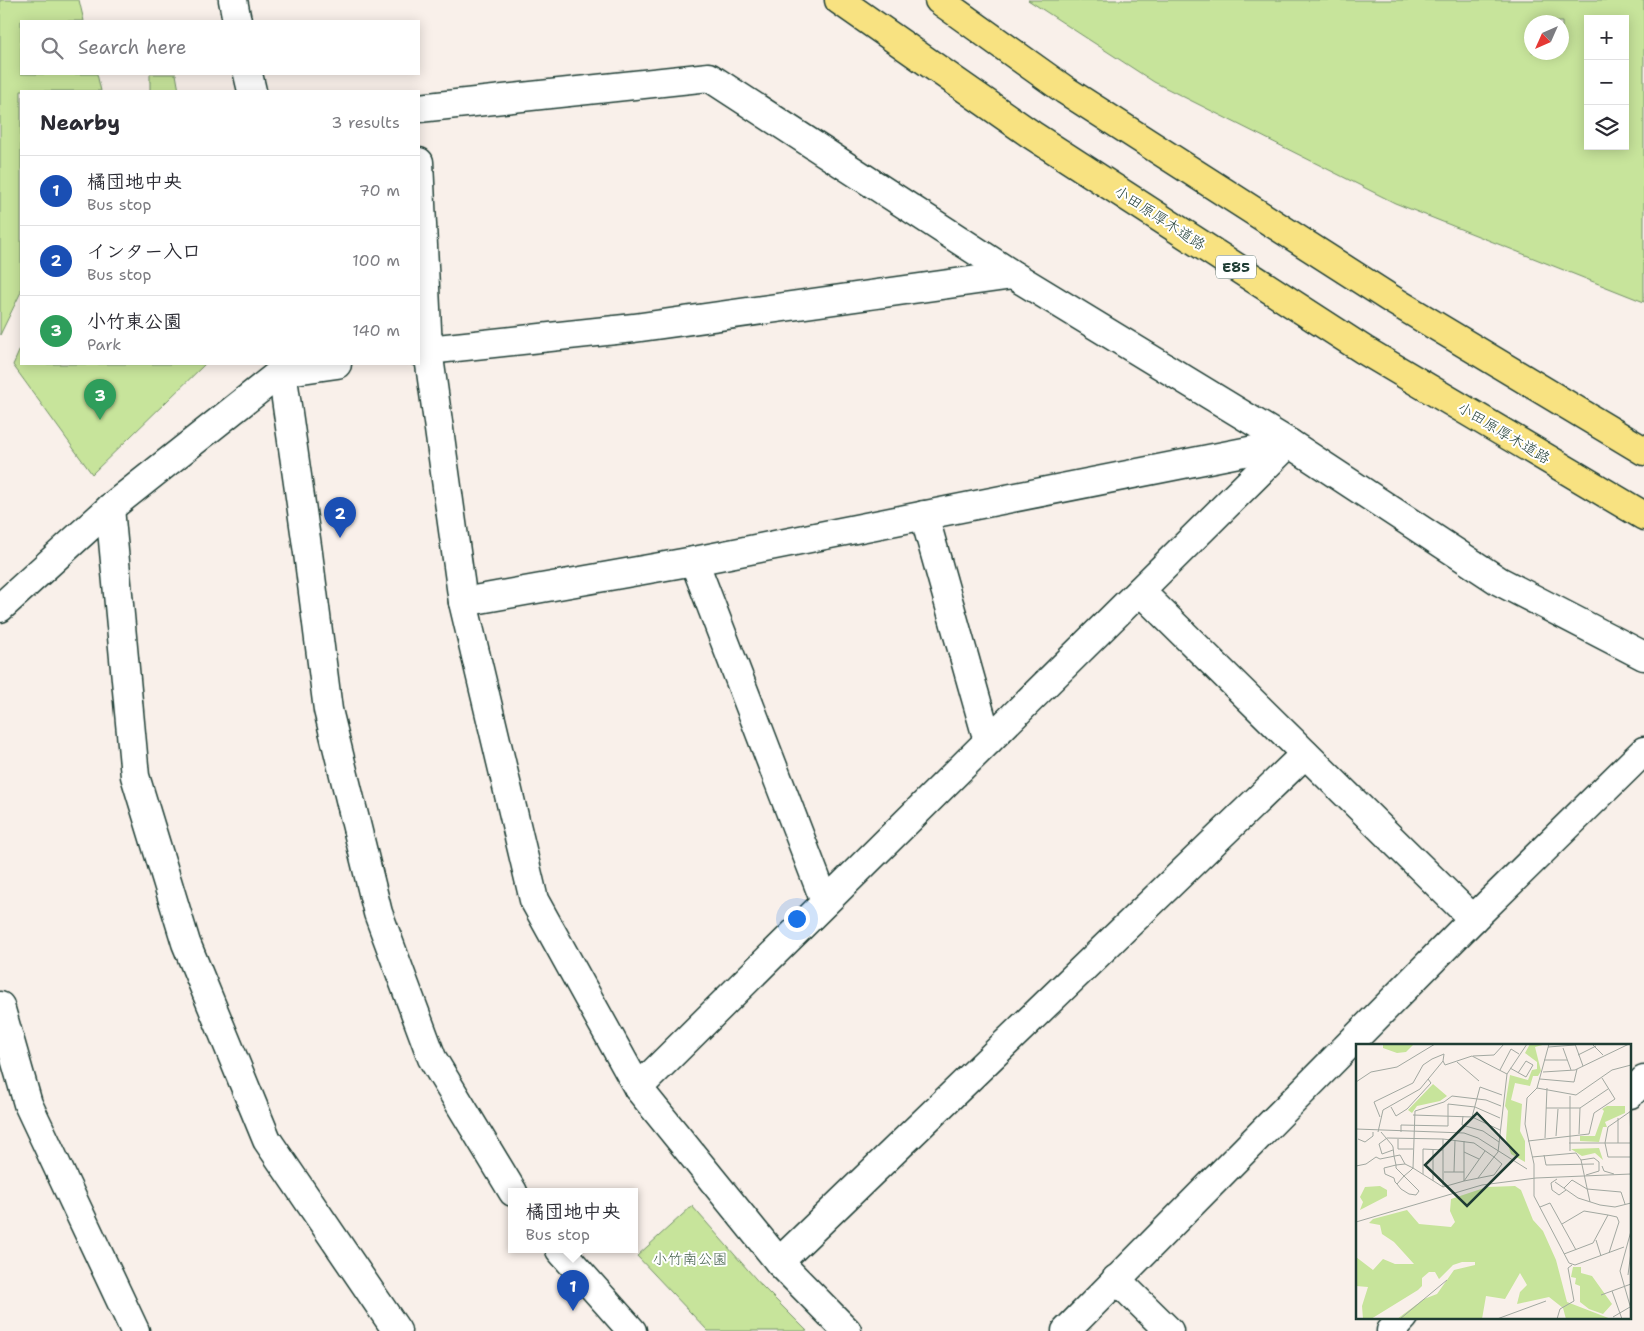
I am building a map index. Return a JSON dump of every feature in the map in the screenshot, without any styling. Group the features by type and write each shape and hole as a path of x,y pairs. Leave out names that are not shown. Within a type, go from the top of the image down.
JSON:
{"highway":[{"name":"小田原厚木道路","path":"839,0 1032,135 1364,350 1644,516"},
{"path":"939,0 1065,90 1392,300 1644,451"}],"street":[{"path":"233,0 237,20"},
{"path":"248,75 252,90"},
{"path":"420,108 709,77 1013,275 1289,444 1499,581 1644,656"},
{"path":"420,209 423,351 462,602 534,900 638,1088 779,1262 846,1331"},
{"path":"423,351 634,328 1013,275"},
{"path":"0,608 110,508 281,368 323,365"},
{"path":"281,368 308,553 328,710 378,913 432,1058 511,1188"},
{"path":"462,602 694,561 1289,444"},
{"path":"638,1088 1289,444"},
{"path":"110,508 135,776 186,943 267,1140 397,1331"},
{"path":"924,515 988,741"},
{"path":"694,561 825,902"},
{"path":"1140,591 1473,919"},
{"path":"1066,1331 1473,919 1644,751"},
{"path":"779,1262 1305,754"},
{"path":"0,1006 28,1104 135,1331"},
{"path":"1632,1092 1644,1080"},
{"path":"563,1253 632,1331"},
{"path":"1116,1279 1169,1331"},
{"path":"1391,1331 1403,1318"}],"green space":[{"path":"0,0 79,0 84,20 20,20 20,75 97,75 101,90 20,90 20,294 0,335"},
{"path":"1028,0 1644,0 1644,302 1395,203 1154,82"},
{"path":"150,75 176,75 179,90 150,90"},
{"path":"20,349 20,365 204,365 92,474 13,365"},
{"name":"小竹南公園","path":"692,1206 762,1286 807,1331 708,1331 637,1256"}],"place":[{"name":"小竹東公園","path":"100,420"},
{"name":"インター入口","path":"340,538"},
{"name":"橘団地中央","path":"573,1311"}]}
